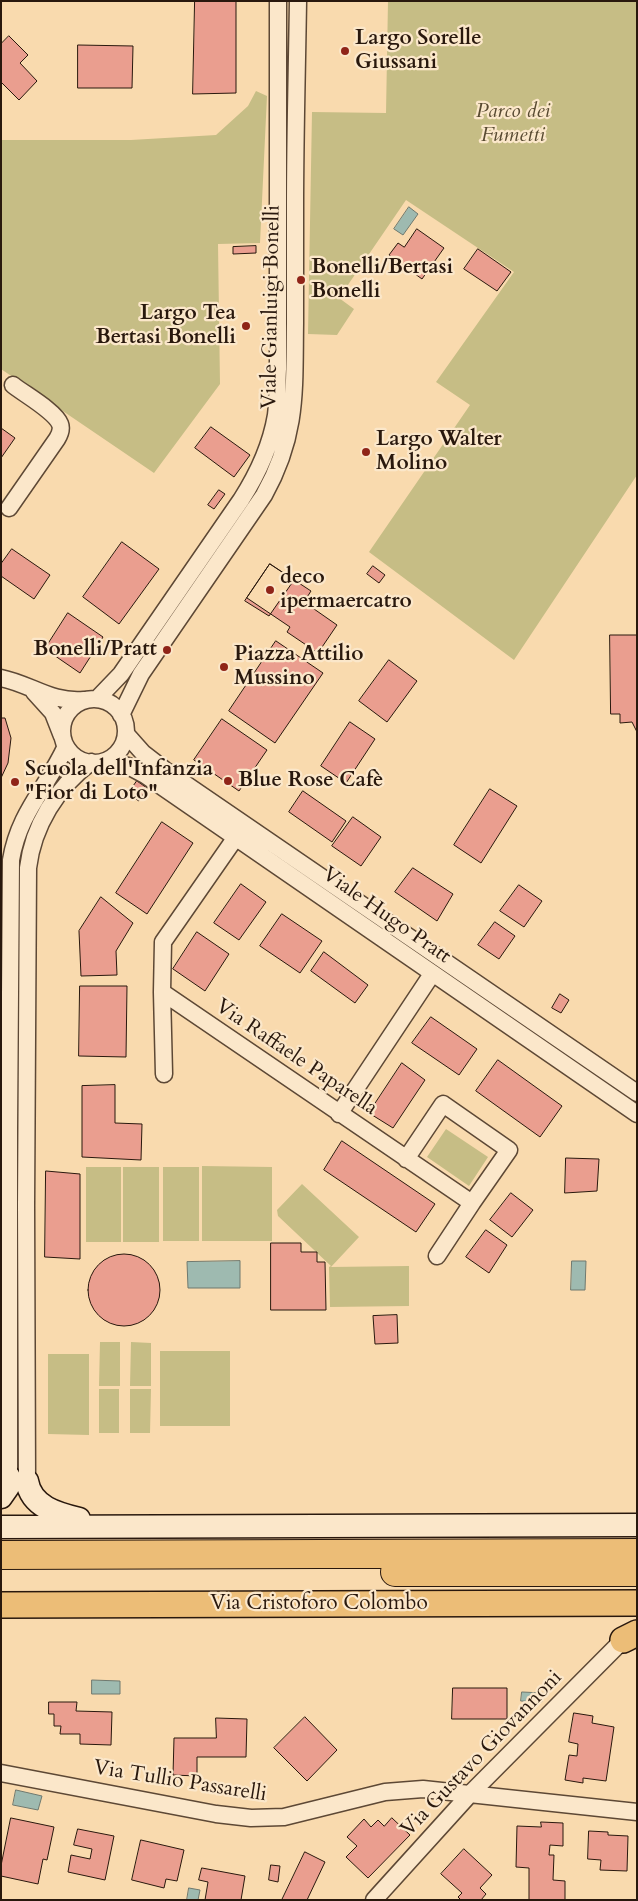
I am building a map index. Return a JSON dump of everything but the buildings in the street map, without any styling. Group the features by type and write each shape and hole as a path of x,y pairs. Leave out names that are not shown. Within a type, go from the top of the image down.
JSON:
{"highway":[{"path":"565,1552 637,1547"},
{"path":"1,1555 637,1552"},
{"name":"Via Cristoforo Colombo","path":"1,1574 637,1572"}],"main road":[{"path":"13,1485 30,1491 35,1499 51,1511 117,1526"},
{"path":"1,1527 637,1524"},
{"name":"Via Cristoforo Colombo","path":"1,1605 637,1603"}],"street":[{"name":"Viale Gianluigi Bonelli","path":"90,700 121,674 241,500 256,473 272,430 277,403 278,362 278,1"},
{"name":"Viale Gianluigi Bonelli","path":"121,715 141,674 264,495 277,470 289,433 293,415 295,377 298,1"},
{"path":"4,510 57,439 61,429 59,421 54,415 13,385"},
{"path":"1,678 60,699 90,700 111,704 121,715 126,734 122,749 71,780 43,818 30,852 27,886 28,1065 26,1205 13,1377"},
{"path":"31,689 53,713 64,741 75,756 99,762"},
{"path":"13,1485 13,1377 6,1064 12,853 26,812 52,774 64,741 62,726 66,716 72,708 90,700"},
{"name":"Viale Hugo Pratt","path":"126,734 143,753 161,767 637,1093"},
{"name":"Viale Hugo Pratt","path":"99,762 135,769 637,1114"},
{"path":"164,1074 163,942 236,837"},
{"path":"339,1114 432,974"},
{"name":"Via Raffaele Paparella","path":"162,992 472,1203"},
{"path":"6,1064 28,1065"},
{"path":"406,1159 443,1104 509,1150 437,1256"},
{"name":"Via Gustavo Giovannoni","path":"374,1900 470,1794 630,1636"},
{"name":"Via Tullio Passarelli","path":"1,1773 216,1814 250,1818 294,1816 397,1790 435,1790 637,1812"}],"green space":[{"name":"Parco dei Fumetti","path":"388,1 637,1 637,475 514,660 369,552 470,405 436,382 514,272 406,200 339,298 354,309 337,335 308,334 312,112 386,113"},
{"path":"256,91 267,96 260,243 218,244 220,384 154,473 1,369 1,140 131,140 216,135 248,106"},
{"path":"446,1129 488,1157 469,1186 427,1157"},
{"path":"202,1166 272,1167 272,1241 202,1241"},
{"path":"86,1167 121,1167 121,1242 86,1242"},
{"path":"123,1167 159,1167 159,1242 123,1242"},
{"path":"163,1167 199,1167 199,1241 163,1241"},
{"path":"302,1184 359,1237 331,1267 409,1266 409,1306 330,1307 329,1267 331,1266 278,1216 277,1210"},
{"path":"100,1342 120,1342 120,1386 99,1386"},
{"path":"131,1342 151,1343 151,1386 130,1386"},
{"path":"160,1351 230,1351 230,1426 160,1426"},
{"path":"48,1354 89,1354 89,1435 48,1434"},
{"path":"99,1389 119,1389 119,1433 99,1433"},
{"path":"130,1389 151,1389 150,1433 130,1433"}],"water":[{"path":"409,207 418,214 403,235 394,229"},
{"path":"240,1261 240,1288 188,1288 187,1262"},
{"path":"572,1261 586,1261 585,1290 571,1290"},
{"path":"92,1680 120,1681 120,1694 92,1694"},
{"path":"522,1692 543,1693 542,1702 521,1701"},
{"path":"16,1790 42,1796 38,1810 13,1805"},
{"path":"189,1888 200,1890 198,1900 187,1900"}],"place":[{"name":"Largo Sorelle Giussani","path":"345,51"},
{"name":"Bonelli/Bertasi Bonelli","path":"301,280"},
{"name":"Largo Tea Bertasi Bonelli","path":"246,326"},
{"name":"Largo Walter Molino","path":"366,452"},
{"name":"deco ipermaercatro","path":"270,590"},
{"name":"Bonelli/Pratt","path":"167,650"},
{"name":"Piazza Attilio Mussino","path":"224,667"},
{"name":"Blue Rose Cafè","path":"228,781"},
{"name":"Scuola dell'Infanzia \"Fior di Loto\"","path":"15,782"}]}
